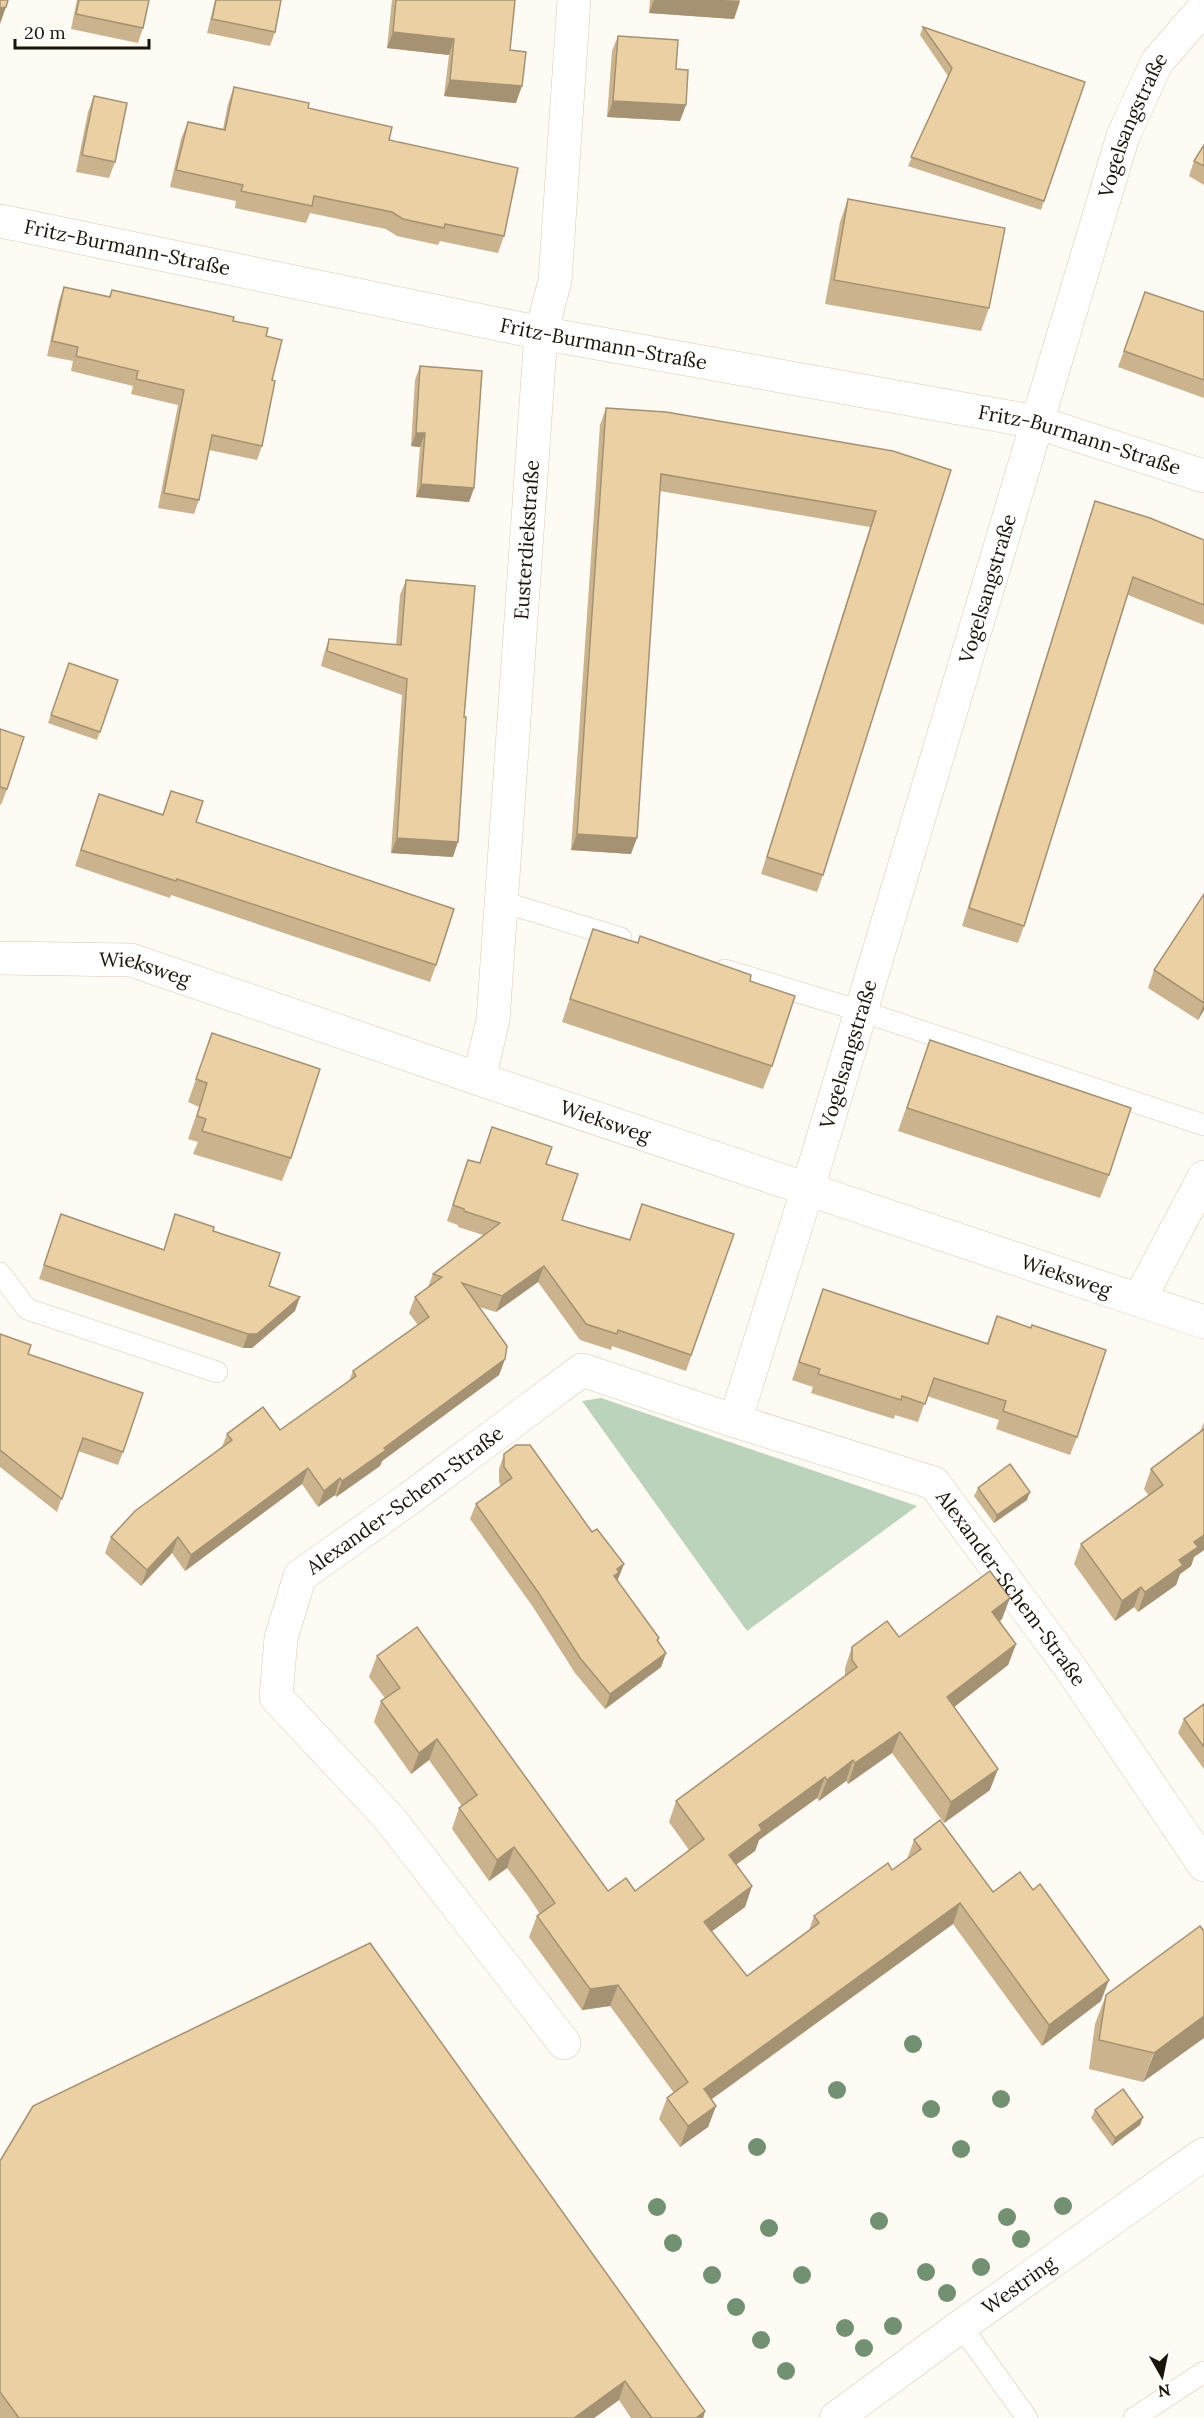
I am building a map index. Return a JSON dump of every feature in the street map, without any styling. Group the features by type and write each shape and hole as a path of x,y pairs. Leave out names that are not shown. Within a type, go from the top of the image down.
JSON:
{"street":[{"name":"Eusterdiekstraße","path":"479,1079 493,1020 541,333 555,281 574,0"},
{"name":"Vogelsangstraße","path":"808,1188 1123,136 1157,62 1204,8"},
{"name":"Fritz-Burmann-Straße","path":"0,221 541,333 1036,422 1204,476"},
{"name":"Wieksweg","path":"0,958 131,960 1204,1322"},
{"path":"1139,1300 1204,1177"},
{"path":"735,1421 808,1188"},
{"name":"Alexander-Schem-Straße","path":"564,2043 389,1818 276,1697 281,1638 300,1576 410,1498 582,1370 934,1483 1069,1666 1111,1732 1204,1865"},
{"name":"Westring","path":"836,2418 961,2326 1204,2154"}],"lane":[{"path":"502,905 516,906 639,943"},
{"path":"705,964 861,1011 1204,1125"},
{"path":"0,1273 27,1309 217,1372"},
{"path":"961,2326 1028,2418"},
{"path":"1134,2418 1204,2372"}],"green space":[{"path":"601,1398 917,1506 747,1631 582,1401"}],"building":[{"path":"0,0 8,0 6,7 0,8"},
{"path":"79,0 149,0 143,28 76,14"},
{"path":"216,0 281,0 275,32 212,19"},
{"path":"396,0 515,0 510,50 526,52 522,86 450,80 454,39 393,32"},
{"path":"923,27 1085,82 1044,201 911,157 952,68"},
{"path":"618,36 678,40 676,69 688,70 686,105 613,101"},
{"path":"234,87 309,103 308,108 392,127 389,140 518,168 504,236 445,224 444,228 403,219 392,212 314,196 312,206 241,191 243,185 176,170 188,122 225,130"},
{"path":"94,96 127,103 115,162 82,155"},
{"path":"1204,145 1204,166 1194,161"},
{"path":"848,199 1005,228 989,308 834,280"},
{"path":"64,287 110,297 112,290 234,317 233,321 268,328 266,336 282,340 272,380 275,381 262,446 212,435 199,500 164,493 184,390 136,379 138,371 76,356 78,347 52,341"},
{"path":"1145,292 1204,312 1204,380 1124,351"},
{"path":"420,366 482,371 474,488 421,484 425,433 416,433"},
{"path":"606,408 666,412 893,451 951,470 823,875 767,857 876,511 661,474 637,838 577,834"},
{"path":"1095,501 1150,518 1204,540 1204,605 1133,577 1024,926 969,908"},
{"path":"406,580 475,586 464,717 466,717 458,842 397,838 407,679 327,651 329,639 401,645"},
{"path":"69,663 118,680 100,732 51,715"},
{"path":"0,729 24,737 7,789 0,787"},
{"path":"171,791 203,801 196,822 454,909 436,965 177,879 176,881 81,850 99,794 163,815"},
{"path":"1204,894 1204,1003 1154,970"},
{"path":"593,929 638,943 640,936 751,975 750,981 795,996 772,1066 570,999"},
{"path":"212,1033 320,1069 291,1158 202,1131 206,1119 197,1116 207,1083 196,1079"},
{"path":"930,1040 1131,1108 1109,1175 907,1108"},
{"path":"492,1127 552,1147 546,1164 578,1174 562,1220 630,1240 642,1204 734,1234 691,1355 618,1330 617,1334 586,1324 544,1266 502,1296 462,1283 507,1346 505,1359 342,1481 340,1478 324,1491 308,1468 191,1555 178,1537 147,1570 111,1537 135,1511 232,1440 227,1434 263,1407 280,1430 356,1376 353,1371 429,1317 415,1297 442,1277 433,1274 500,1223 453,1205 468,1160 480,1163"},
{"path":"61,1214 164,1250 175,1214 214,1227 213,1231 280,1253 269,1286 300,1297 257,1334 248,1334 44,1265"},
{"path":"823,1289 988,1344 997,1316 1031,1328 1032,1325 1106,1350 1077,1437 1003,1411 1006,1401 934,1378 925,1404 902,1396 901,1400 818,1374 820,1369 799,1362"},
{"path":"0,1334 31,1345 28,1354 143,1393 123,1452 83,1438 62,1499 0,1450"},
{"path":"1204,1429 1204,1535 1194,1542 1198,1547 1179,1560 1183,1565 1145,1592 1141,1587 1122,1601 1081,1544 1163,1485 1151,1469"},
{"path":"516,1445 530,1445 592,1532 597,1529 624,1564 617,1569 619,1572 614,1576 659,1638 657,1640 666,1653 610,1694 580,1658 538,1592 476,1504 512,1478 504,1467 504,1454"},
{"path":"1010,1464 1030,1492 997,1515 978,1488"},
{"path":"990,1571 1010,1598 992,1612 1016,1644 947,1697 998,1769 951,1802 900,1732 855,1763 853,1760 827,1780 825,1777 759,1825 762,1830 729,1855 752,1886 704,1922 747,1976 819,1923 814,1916 888,1863 892,1870 921,1849 914,1840 940,1820 993,1892 1020,1872 1033,1890 1040,1884 1109,1980 1049,2025 960,1903 704,2089 716,2106 688,2126 667,2098 688,2082 618,1985 590,1989 537,1916 555,1903 535,1875 514,1847 497,1860 459,1808 477,1795 437,1739 419,1753 381,1701 400,1688 377,1656 417,1627 608,1891 626,1878 635,1891 704,1839 676,1801 857,1667 852,1660 852,1647 887,1621 899,1637"},
{"path":"1204,1704 1204,1747 1184,1719"},
{"path":"1200,1926 1204,1931 1204,2016 1154,2053 1099,2040 1106,1995"},
{"path":"370,1943 705,2411 696,2418 652,2418 625,2381 574,2418 19,2418 0,2392 0,2161 33,2106"},
{"path":"1123,2089 1143,2117 1115,2138 1095,2110"}]}
